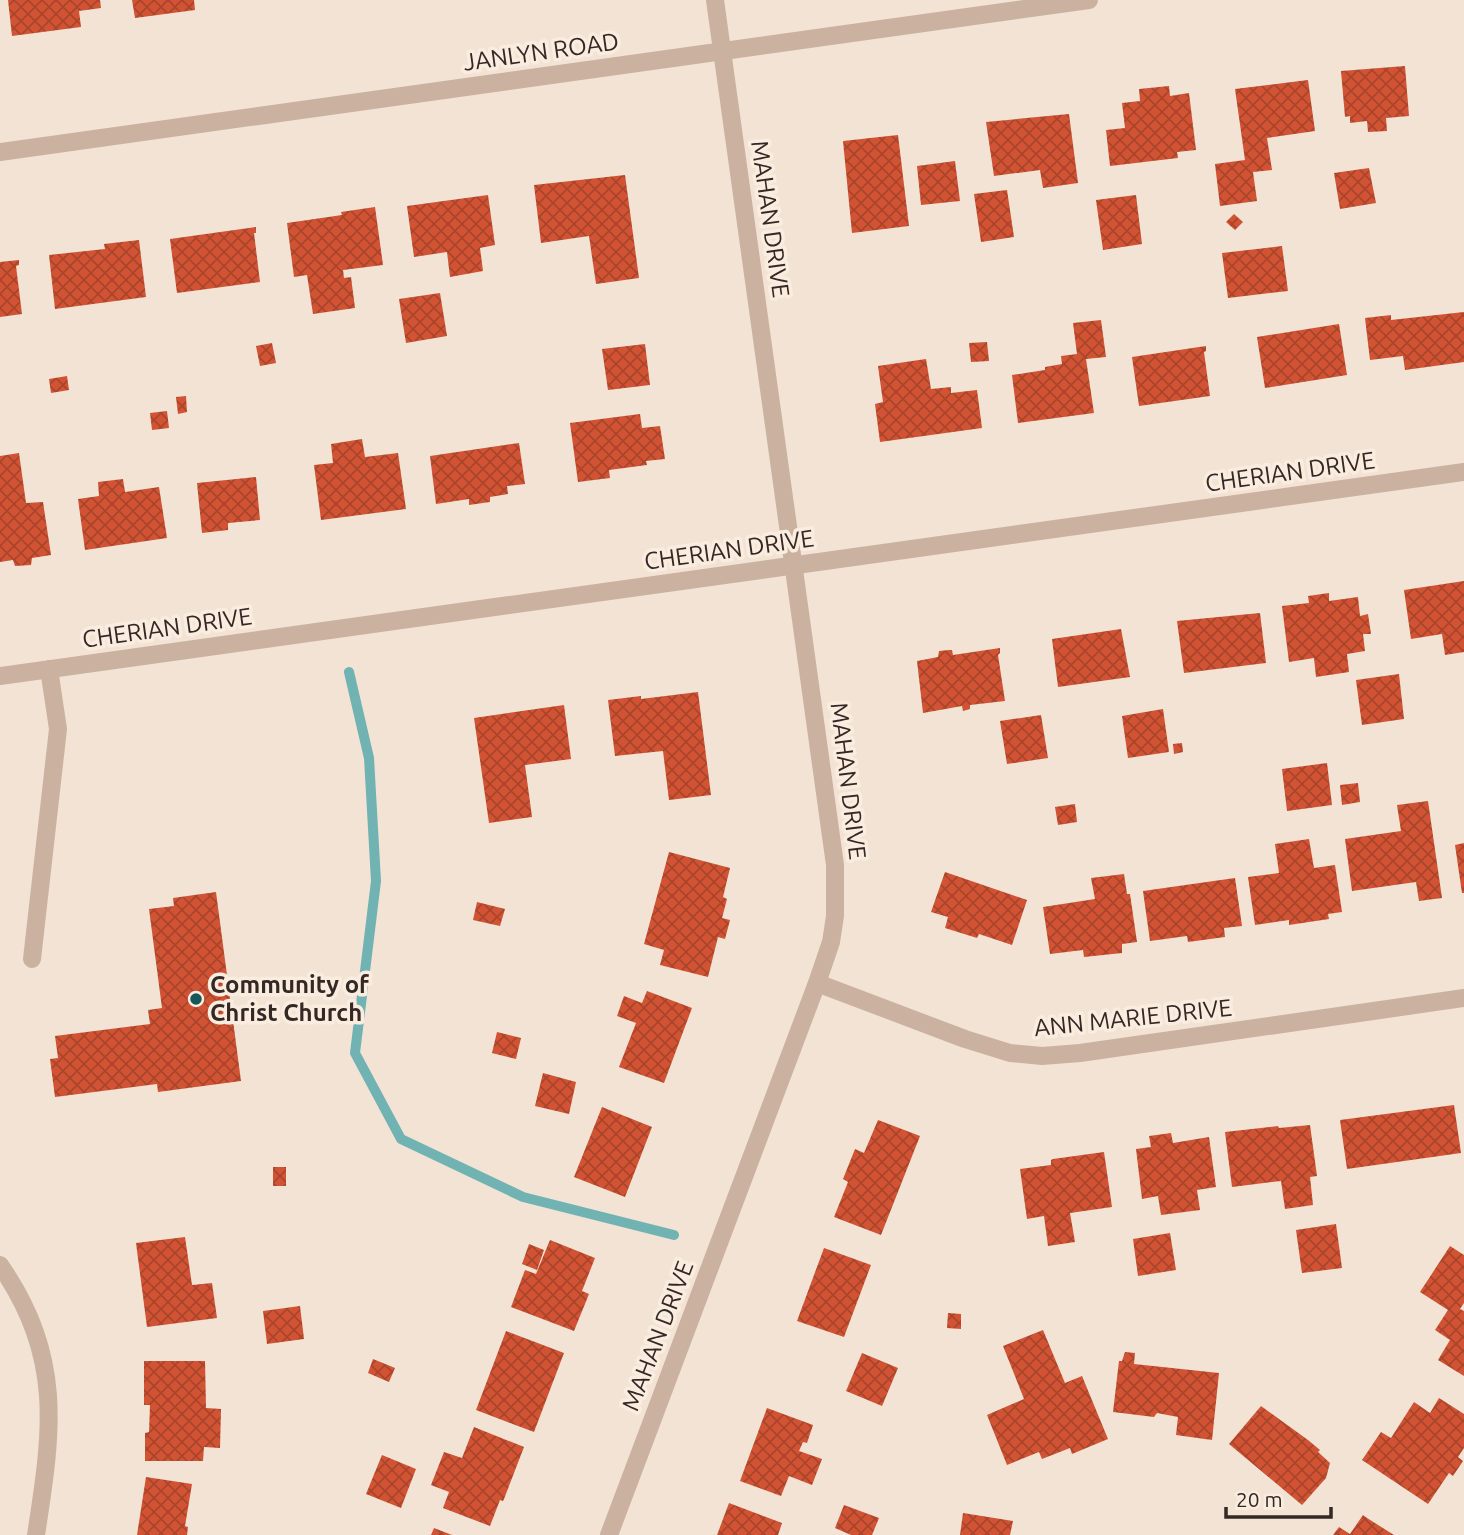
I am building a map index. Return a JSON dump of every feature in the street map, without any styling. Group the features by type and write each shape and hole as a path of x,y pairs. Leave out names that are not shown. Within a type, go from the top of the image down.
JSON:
{"street":[{"name":"MAHAN DRIVE","path":"609,1535 817,984 831,942 835,916 835,865 715,0"},
{"name":"JANLYN ROAD","path":"0,152 1089,0"},
{"name":"CHERIAN DRIVE","path":"0,676 1464,472"},
{"path":"32,959 58,729 50,669"},
{"name":"ANN MARIE DRIVE","path":"817,984 965,1039 1010,1053 1042,1056 1080,1054 1464,998"},
{"path":"0,1265 18,1294 41,1348 48,1382 50,1417 36,1535"}],"building":[{"path":"8,0 100,0 101,8 79,11 81,27 12,36"},
{"path":"132,0 194,0 195,10 135,18"},
{"path":"1405,66 1409,116 1386,118 1387,131 1368,132 1367,121 1350,123 1350,116 1345,117 1341,71"},
{"path":"1308,80 1315,131 1267,138 1272,170 1253,172 1257,201 1220,206 1215,164 1245,160 1235,89"},
{"path":"1169,86 1170,96 1189,93 1196,150 1177,152 1178,158 1110,166 1106,130 1125,128 1122,103 1140,101 1139,89"},
{"path":"1069,114 1078,183 1043,188 1040,170 994,176 986,122"},
{"path":"898,135 909,226 852,233 843,141"},
{"path":"955,161 960,201 921,205 917,166"},
{"path":"1369,168 1376,203 1340,209 1334,173"},
{"path":"625,175 639,278 596,284 589,236 541,243 534,185"},
{"path":"1007,190 1014,237 981,242 974,194"},
{"path":"488,195 495,245 480,248 483,271 450,277 447,252 414,257 407,206"},
{"path":"1136,195 1142,244 1103,250 1096,200"},
{"path":"375,207 383,265 343,270 344,278 351,277 355,308 313,314 307,275 294,277 287,223"},
{"path":"1234,214 1243,222 1235,230 1226,222"},
{"path":"256,227 254,233 260,282 177,293 170,239"},
{"path":"139,240 146,297 55,309 49,255 105,249 104,244"},
{"path":"1282,246 1288,291 1228,298 1222,253"},
{"path":"19,260 19,265 16,266 22,314 0,317 0,262"},
{"path":"440,293 447,336 406,343 399,299"},
{"path":"1464,312 1464,362 1405,370 1403,356 1370,360 1365,318 1391,315 1391,320"},
{"path":"1101,320 1106,357 1086,359 1094,413 1018,423 1012,375 1045,370 1045,367 1062,364 1061,356 1077,354 1073,323"},
{"path":"1339,324 1347,375 1265,388 1257,337"},
{"path":"987,342 989,361 971,362 969,343"},
{"path":"272,343 276,363 260,366 256,346"},
{"path":"645,344 650,385 608,390 602,349"},
{"path":"1206,346 1204,352 1210,396 1139,406 1132,357"},
{"path":"926,359 931,389 951,387 951,393 977,390 982,428 880,442 875,404 883,402 878,366"},
{"path":"67,376 69,390 51,393 49,379"},
{"path":"186,396 187,412 178,414 176,397"},
{"path":"167,411 169,428 152,430 150,413"},
{"path":"640,414 642,428 660,426 665,459 646,461 647,465 609,470 610,478 578,482 570,423"},
{"path":"362,439 365,457 398,453 406,509 321,520 314,465 333,463 331,444"},
{"path":"519,443 525,484 507,486 508,494 490,497 490,502 469,505 469,499 436,504 430,456"},
{"path":"19,453 26,503 43,502 51,555 32,558 31,565 15,566 13,560 0,562 0,456"},
{"path":"256,477 260,520 228,523 228,530 202,533 197,483"},
{"path":"123,479 125,492 159,487 167,538 85,550 78,499 99,496 98,482"},
{"path":"1464,581 1464,652 1445,655 1442,634 1411,639 1404,590"},
{"path":"1329,593 1329,601 1358,597 1360,616 1368,614 1371,634 1363,634 1365,651 1347,654 1349,672 1316,677 1314,658 1289,662 1282,606 1309,603 1308,596"},
{"path":"1260,613 1266,663 1184,673 1177,621"},
{"path":"1121,629 1130,677 1058,687 1052,639"},
{"path":"1000,648 998,655 1005,701 970,705 970,709 963,711 962,706 923,713 917,661 938,657 939,651 952,650 953,655"},
{"path":"1399,674 1404,719 1362,725 1356,680"},
{"path":"698,692 711,795 669,800 663,751 615,756 608,700"},
{"path":"564,705 571,759 525,765 532,817 489,823 474,718"},
{"path":"1163,709 1169,752 1128,758 1122,716"},
{"path":"1041,715 1048,758 1007,764 1000,721"},
{"path":"1182,743 1183,752 1174,754 1173,744"},
{"path":"1327,763 1332,805 1287,811 1282,769"},
{"path":"1358,783 1360,802 1342,805 1340,785"},
{"path":"1428,801 1442,898 1419,901 1416,882 1352,891 1345,839 1401,831 1397,805"},
{"path":"1075,804 1077,822 1058,825 1055,807"},
{"path":"1309,839 1314,868 1335,865 1342,912 1328,914 1329,919 1289,925 1289,920 1255,925 1248,877 1279,873 1275,844"},
{"path":"1464,843 1464,893 1462,893 1455,845"},
{"path":"669,852 730,868 723,897 727,899 722,918 730,920 725,939 718,937 708,977 660,965 664,950 644,944"},
{"path":"945,872 1027,900 1012,945 979,934 977,938 945,928 948,917 931,912"},
{"path":"1124,874 1127,894 1130,894 1137,942 1122,944 1122,953 1084,957 1083,950 1050,954 1043,907 1095,899 1091,878"},
{"path":"1235,878 1242,926 1224,928 1225,937 1188,942 1187,936 1150,941 1143,891"},
{"name":"Community of Christ Church","path":"216,892 241,1081 158,1092 157,1084 55,1097 50,1059 58,1058 55,1036 150,1024 148,1010 162,1008 149,909 174,906 173,898"},
{"path":"477,902 505,909 500,926 473,920"},
{"path":"647,991 692,1008 664,1083 619,1067 636,1023 617,1016 624,996 642,1003"},
{"path":"497,1032 521,1038 516,1059 492,1053"},
{"path":"543,1073 576,1082 569,1114 535,1106"},
{"path":"1454,1105 1461,1153 1347,1169 1340,1120"},
{"path":"602,1107 652,1127 625,1197 574,1177"},
{"path":"878,1120 920,1136 881,1235 834,1217 848,1182 843,1179 855,1149 864,1153"},
{"path":"1310,1125 1317,1176 1310,1177 1313,1205 1285,1209 1281,1181 1232,1187 1225,1132"},
{"path":"1171,1133 1173,1143 1209,1137 1216,1187 1197,1190 1200,1210 1161,1215 1158,1196 1142,1199 1136,1149 1151,1147 1149,1136"},
{"path":"1104,1152 1112,1207 1070,1213 1075,1242 1048,1246 1044,1216 1027,1219 1020,1169 1051,1165 1053,1159"},
{"path":"273,1167 286,1167 286,1186 273,1186"},
{"path":"1336,1224 1342,1268 1302,1273 1296,1230"},
{"path":"1170,1233 1176,1270 1138,1276 1133,1239"},
{"path":"185,1237 192,1285 212,1283 217,1318 147,1327 136,1243"},
{"path":"550,1240 595,1258 582,1291 589,1294 574,1331 511,1307 525,1270 536,1274"},
{"path":"529,1244 544,1250 537,1270 522,1264"},
{"path":"1450,1246 1464,1255 1464,1303 1460,1309 1464,1311 1464,1376 1438,1360 1450,1340 1435,1330 1448,1310 1420,1292"},
{"path":"824,1248 871,1265 844,1337 797,1321"},
{"path":"300,1306 304,1339 267,1344 263,1311"},
{"path":"948,1313 961,1314 961,1329 947,1328"},
{"path":"1043,1330 1065,1383 1082,1376 1108,1439 1072,1454 1070,1448 1042,1459 1039,1452 1007,1465 987,1415 1024,1399 1003,1346"},
{"path":"506,1331 564,1353 534,1432 476,1410"},
{"path":"1125,1352 1135,1353 1134,1364 1219,1373 1212,1440 1176,1435 1178,1417 1157,1413 1154,1417 1113,1412 1119,1361 1122,1361"},
{"path":"862,1353 898,1368 882,1406 846,1391"},
{"path":"373,1359 395,1368 389,1382 368,1373"},
{"path":"144,1361 205,1361 206,1408 221,1409 220,1448 204,1447 203,1461 145,1461 145,1433 149,1432 150,1405 144,1405"},
{"path":"1439,1398 1464,1414 1464,1448 1458,1457 1463,1461 1453,1476 1449,1473 1428,1504 1362,1460 1381,1432 1391,1438 1414,1402 1430,1413"},
{"path":"1261,1406 1308,1440 1330,1463 1326,1478 1302,1505 1229,1444"},
{"path":"767,1408 813,1425 807,1443 803,1442 799,1451 822,1459 812,1485 789,1476 781,1496 740,1481"},
{"path":"474,1427 524,1447 504,1499 500,1500 490,1526 443,1508 449,1492 431,1485 444,1452 462,1458"},
{"path":"382,1455 416,1469 401,1508 366,1494"},
{"path":"146,1477 192,1484 185,1526 188,1527 187,1535 137,1535"},
{"path":"729,1503 782,1523 778,1535 717,1535"},
{"path":"844,1505 879,1518 872,1535 851,1535 835,1528"},
{"path":"963,1513 1013,1521 1010,1535 960,1535"},
{"path":"1363,1515 1394,1535 1333,1535 1339,1527 1350,1534"},
{"path":"434,1528 452,1535 431,1535"}],"waterway":[{"path":"349,672 369,758 376,881 355,1053 401,1139 523,1197 674,1235"}],"place":[{"name":"Community of Christ Church","path":"196,999"}]}
